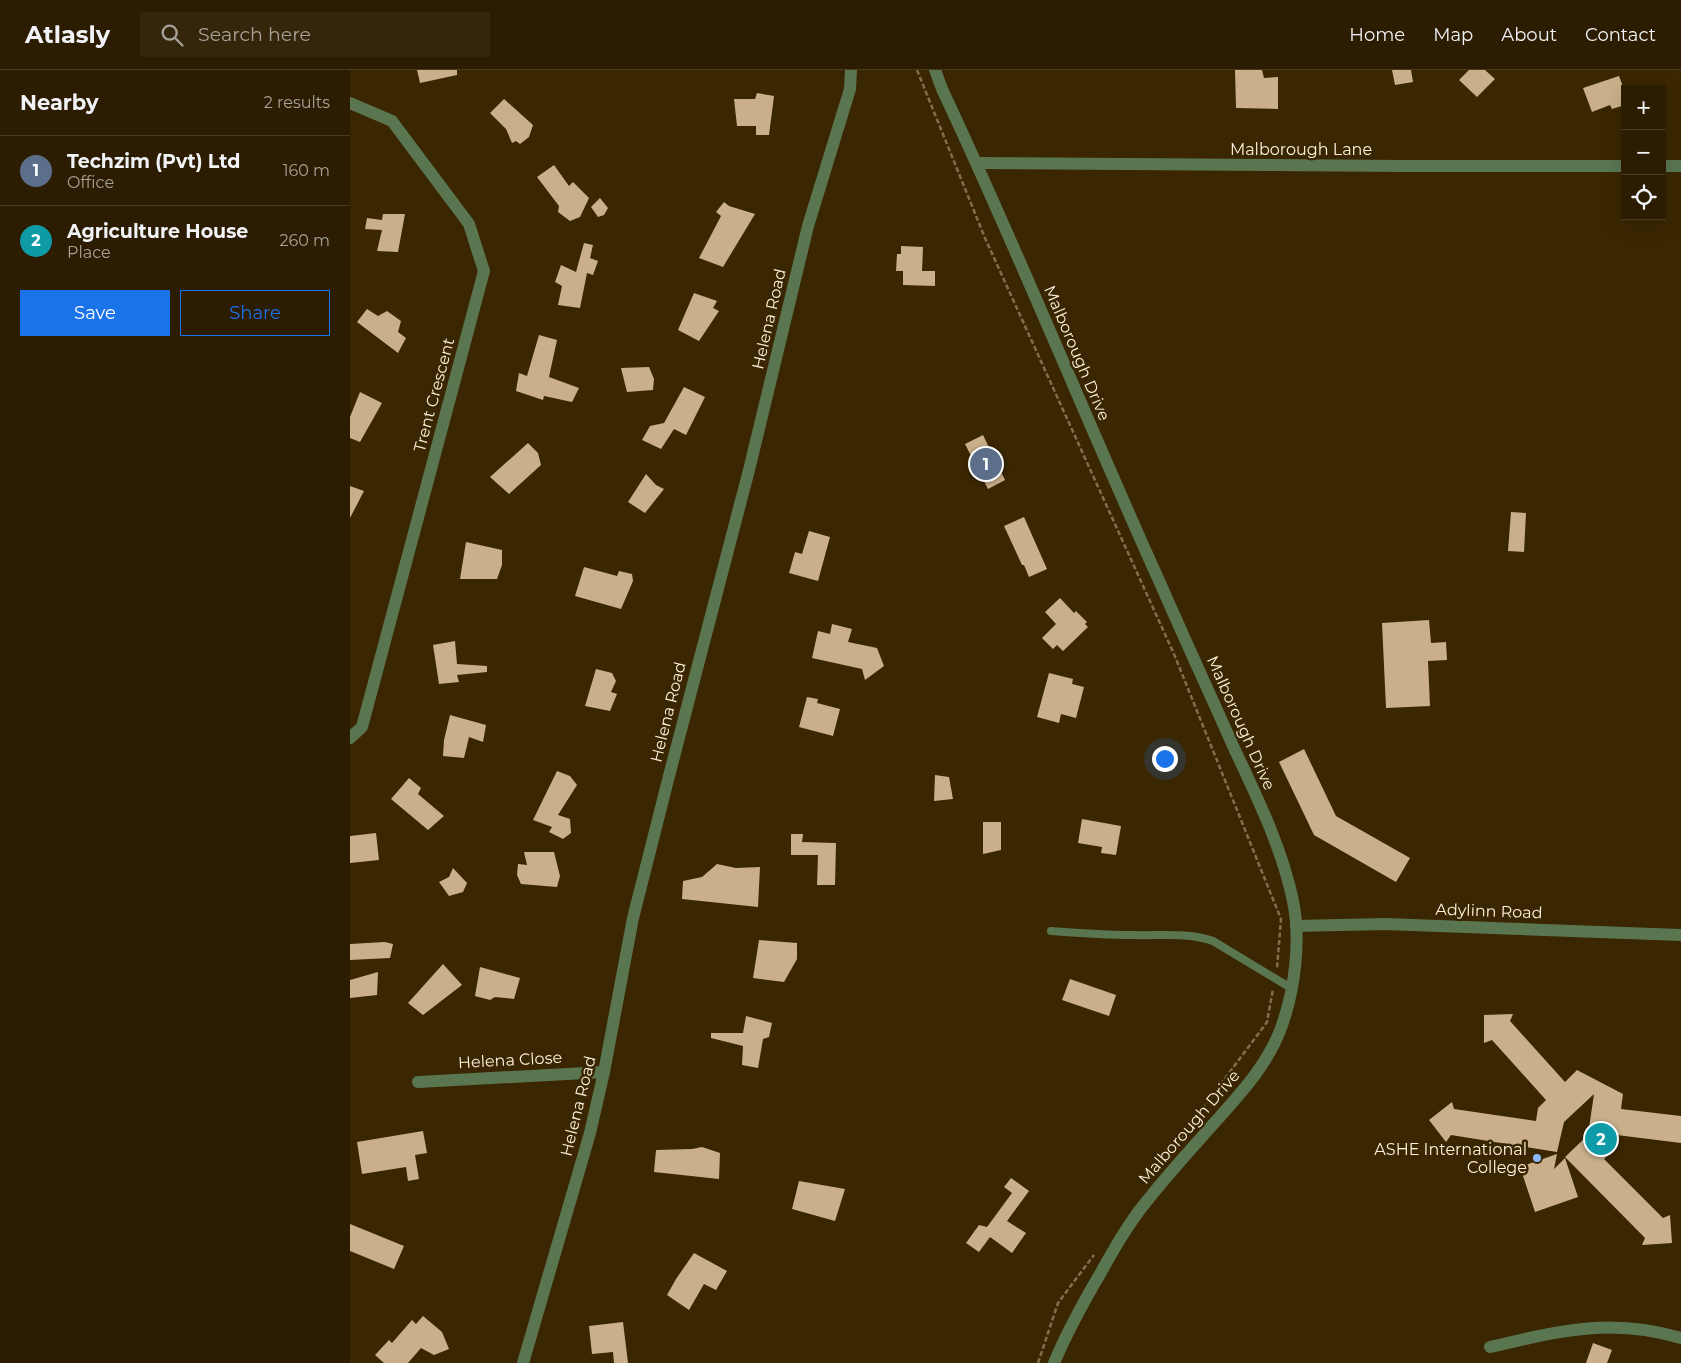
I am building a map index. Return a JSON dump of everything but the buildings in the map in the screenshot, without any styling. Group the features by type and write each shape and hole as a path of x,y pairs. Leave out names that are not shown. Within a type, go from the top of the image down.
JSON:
{"street":[{"name":"Helena Road","path":"523,1363 590,1133 640,890 749,470 808,226 850,89 851,70"},
{"name":"Malborough Drive","path":"935,70 1021,262 1082,407 1272,832 1294,902 1297,951 1291,988 1281,1029 1261,1066 1246,1087 1143,1205 1119,1239 1077,1314 1054,1363"},
{"name":"Trent Crescent","path":"350,103 392,121 469,224 484,271 362,727 350,738"},
{"name":"Malborough Lane","path":"977,164 1621,166"},
{"path":"1666,166 1681,166"},
{"name":"Adylinn Road","path":"1296,926 1385,924 1681,935"},
{"name":"Helena Close","path":"418,1082 604,1072"},
{"path":"1490,1347 1554,1332 1617,1326 1643,1328 1681,1338"}],"lane":[{"path":"1051,931 1102,935 1200,937 1213,941 1291,988"}],"path":[{"path":"917,70 985,238 1174,654 1281,919 1278,964 1267,1022 1176,1145"},
{"path":"1038,1363 1058,1303 1099,1248"}],"place":[{"name":"Techzim (Pvt) Ltd","path":"986,464"},
{"name":"Agriculture House","path":"1601,1139"},
{"name":"ASHE International College","path":"1537,1158"}]}
